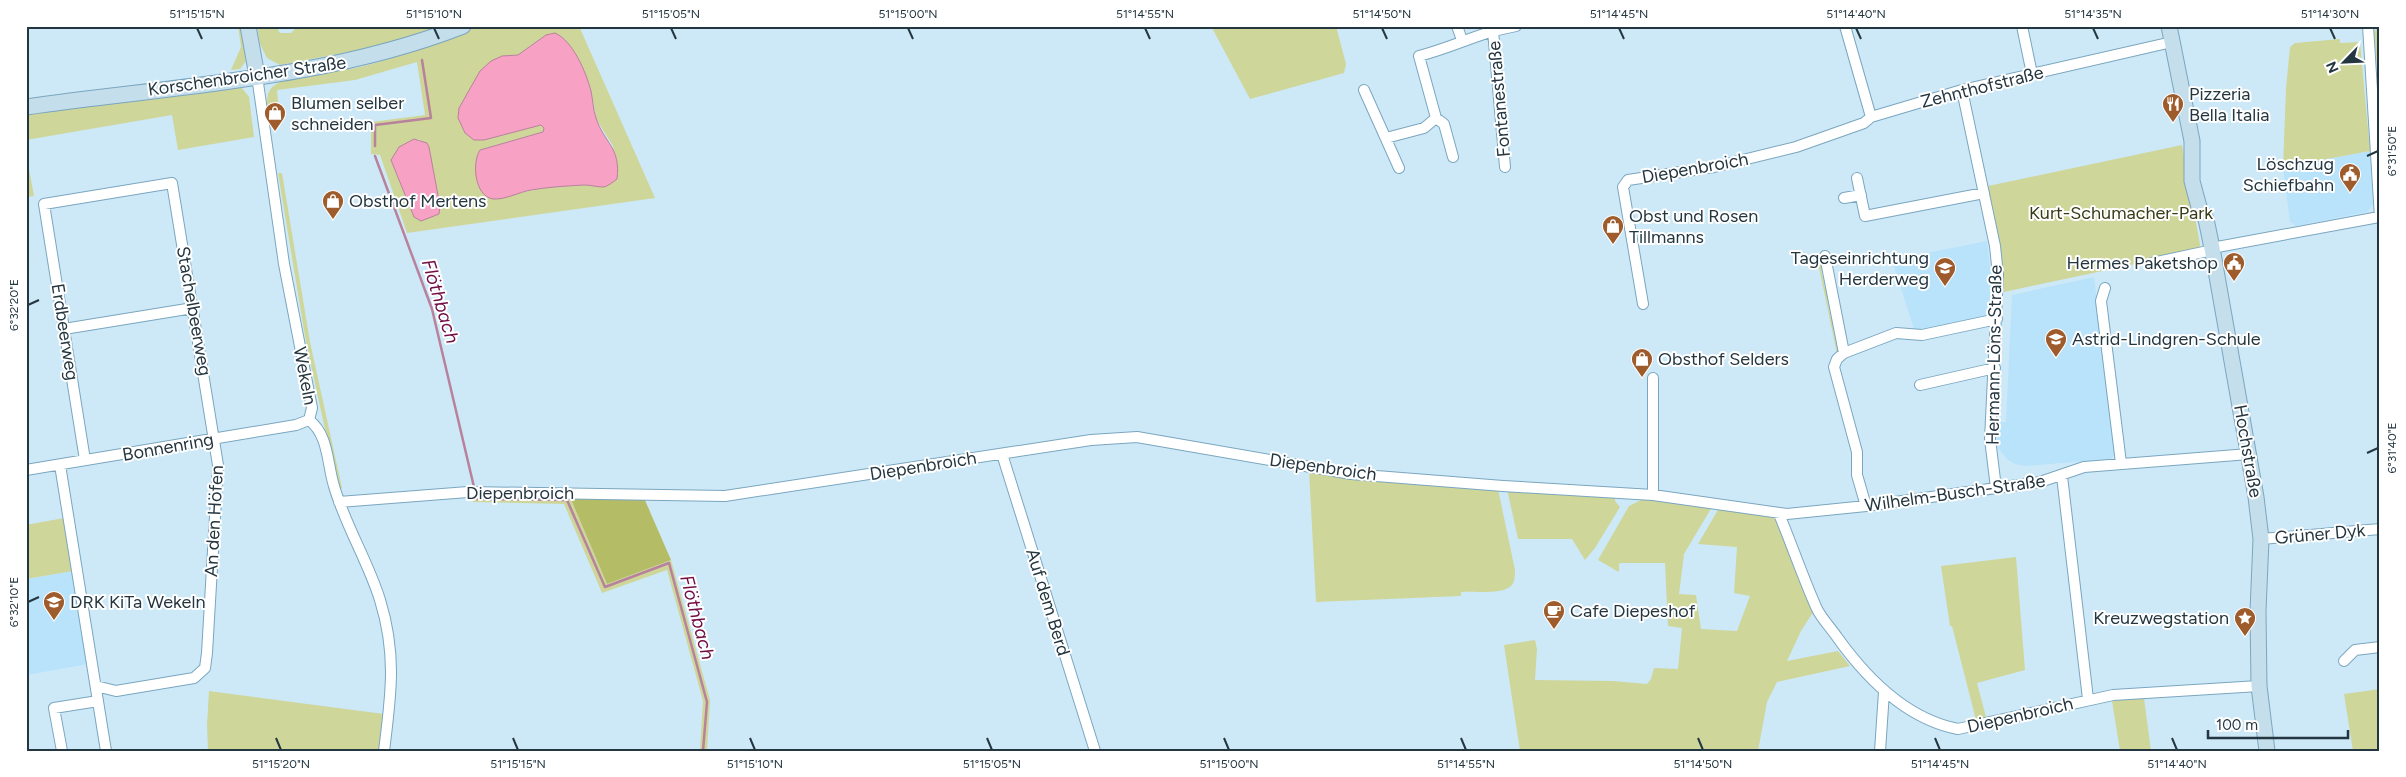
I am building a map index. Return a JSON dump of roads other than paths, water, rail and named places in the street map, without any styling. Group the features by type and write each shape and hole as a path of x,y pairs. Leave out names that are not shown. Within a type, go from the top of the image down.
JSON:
{"street":[{"path":"248,26 257,76"},
{"name":"Korschenbroicher Straße","path":"26,107 257,76 369,57 463,26"},
{"name":"Fontanestraße","path":"1457,26 1462,40"},
{"name":"Fontanestraße","path":"1453,157 1444,124 1436,118 1419,56 1452,47 1462,40 1516,26"},
{"path":"1845,26 1871,117"},
{"path":"2022,26 2032,74"},
{"name":"Hochstraße","path":"2169,26 2192,141 2192,181 2199,206 2206,219 2212,248 2249,454 2261,538 2258,611 2259,686 2267,751"},
{"path":"2152,263 2208,251 2212,248 2380,217 2378,151 2368,26"},
{"name":"Fontanestraße","path":"1493,31 1505,167"},
{"name":"Zehnthofstraße","path":"1797,147 1864,123 1871,117 1962,90 2172,42"},
{"name":"Wekeln","path":"257,76 285,272 312,408 309,420 323,437 340,502 380,599 388,636 393,669 384,751"},
{"path":"1364,90 1399,168"},
{"name":"Hermann-Löns-Straße","path":"1962,90 1995,246 1998,285 1990,439 1996,488"},
{"path":"1386,138 1424,128 1436,118"},
{"name":"Diepenbroich","path":"1643,304 1623,187 1628,180 1714,167 1797,147"},
{"path":"1857,178 1865,216 1984,193"},
{"name":"Stachelbeerweg","path":"44,204 172,182 216,439"},
{"path":"1844,198 1861,195"},
{"name":"Erdbeerweg","path":"44,204 85,460"},
{"path":"1825,256 1844,353"},
{"path":"2105,288 2101,301 2122,464"},
{"path":"64,329 193,308"},
{"path":"1866,506 1856,475 1856,452 1834,367 1837,359 1844,353 1896,333 1922,335 1997,319"},
{"path":"1920,385 1994,368"},
{"path":"1653,378 1653,495 1779,514"},
{"name":"Bonnenring","path":"26,470 296,425 309,420"},
{"name":"Diepenbroich","path":"340,502 468,492 725,496 1090,440 1137,437 1351,474 1653,495"},
{"name":"An den Höfen","path":"96,686 116,691 194,678 204,668 218,465 216,439"},
{"name":"Auf dem Berd","path":"1002,454 1095,751"},
{"name":"Wilhelm-Busch-Straße","path":"1779,514 1796,514 1866,506 2040,482 2084,467 2249,454"},
{"path":"60,465 106,751"},
{"path":"2062,476 2088,699"},
{"name":"Diepenbroich","path":"1779,514 1818,610 1850,655 1884,692 1939,726 1958,729 2088,699 2174,690 2259,686"},
{"name":"Grüner Dyk","path":"2261,538 2380,529"},
{"path":"2344,661 2355,650 2380,647"},
{"path":"1880,751 1884,692"},
{"path":"62,751 54,708 98,701"}],"waterway":[{"name":"Flöthbach","path":"375,146 375,125 431,118 422,60"},
{"name":"Flöthbach","path":"375,156 432,309 474,487"},
{"name":"Flöthbach","path":"476,496 477,499 567,500 605,587 669,563 707,702 703,751"}],"place":[{"name":"Pizzeria Bella Italia","path":"2173,123"},
{"name":"Blumen selber schneiden","path":"275,132"},
{"name":"Löschzug Schiefbahn","path":"2350,193"},
{"name":"Obsthof Mertens","path":"333,220"},
{"name":"Obst und Rosen Tillmanns","path":"1613,245"},
{"name":"Hermes Paketshop","path":"2234,282"},
{"name":"Tageseinrichtung Herderweg","path":"1945,287"},
{"name":"Astrid-Lindgren-Schule","path":"2056,358"},
{"name":"Obsthof Selders","path":"1642,378"},
{"name":"DRK KiTa Wekeln","path":"54,621"},
{"name":"Cafe Diepeshof","path":"1554,630"},
{"name":"Kreuzwegstation","path":"2245,637"}],"park label":[{"name":"Kurt-Schumacher-Park","path":"2121,213"}]}
